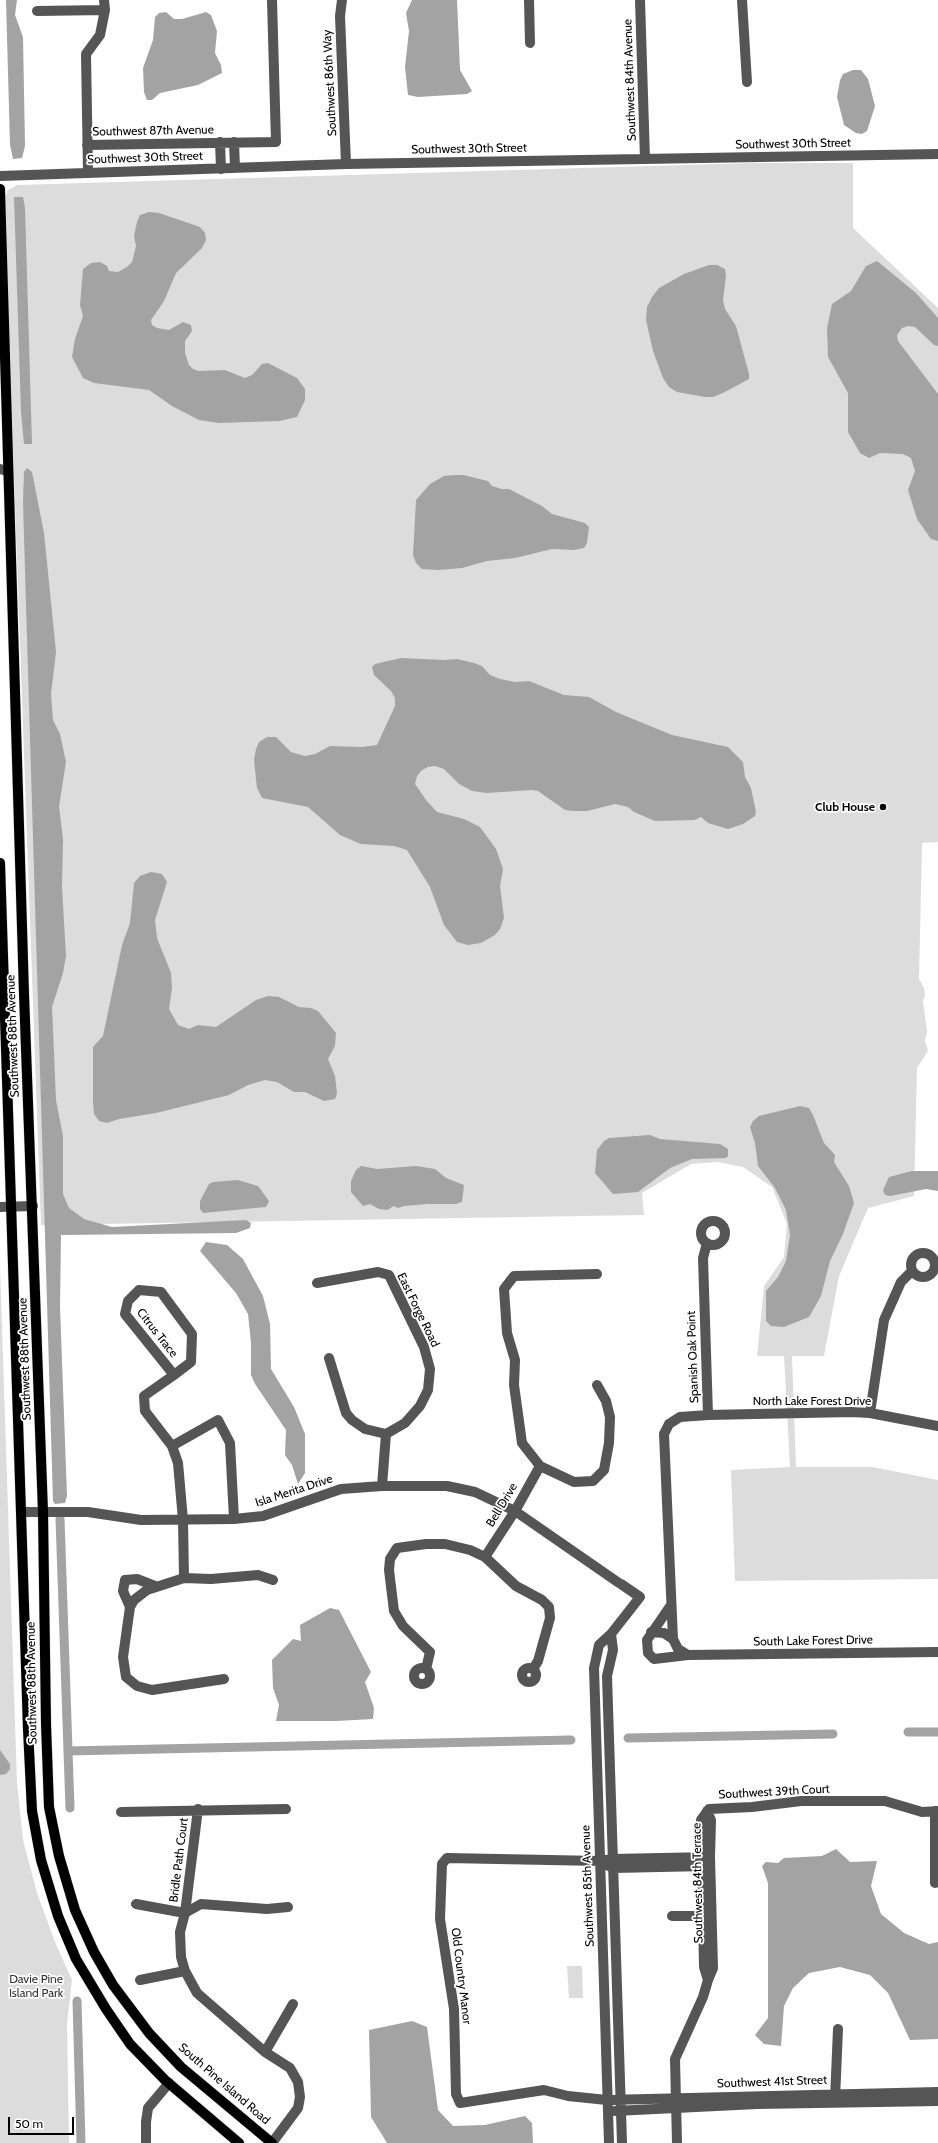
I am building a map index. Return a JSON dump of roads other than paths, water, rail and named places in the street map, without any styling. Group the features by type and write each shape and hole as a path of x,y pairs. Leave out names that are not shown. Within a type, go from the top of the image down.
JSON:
{"main road":[{"name":"Southwest 88th Avenue","path":"0,189 3,471 33,1206 43,1512 46,1724 49,1807 59,1856"},
{"name":"Southwest 88th Avenue","path":"0,863 13,1207 32,1811 41,1860 58,1916 76,1959 106,2009 130,2044 169,2083"},
{"name":"South Pine Island Road","path":"59,1856 75,1910 94,1952 118,1991 150,2033 181,2067 272,2143"},
{"path":"169,2083 239,2143"}],"street":[{"name":"Southwest 87th Avenue","path":"87,145 276,142 272,0"},
{"name":"Southwest 86th Way","path":"342,0 340,16 346,164"},
{"path":"529,0 530,43"},
{"name":"Southwest 84th Avenue","path":"640,0 645,159"},
{"path":"742,0 747,82"},
{"path":"37,11 105,5 100,35 86,54 88,172"},
{"name":"Southwest 87th Avenue","path":"220,142 221,169"},
{"path":"234,142 235,168"},
{"name":"Southwest 30th Street","path":"0,176 346,164 938,154"},
{"path":"0,1207 33,1206"},
{"name":"Spanish Oak Point","path":"673,1639 664,1434 669,1424 680,1417 708,1415 704,1258 707,1243"},
{"path":"870,1413 884,1320 901,1282 912,1271"},
{"name":"East Forge Road","path":"317,1283 378,1272 389,1275 424,1347 430,1369 428,1390 420,1406 405,1422 386,1434"},
{"path":"597,1274 514,1276 504,1289 506,1332 515,1360 514,1385 522,1442 540,1466 574,1482 593,1481 604,1470 609,1443 610,1417 606,1402 597,1385"},
{"name":"Citrus Trace","path":"174,1375 125,1314 128,1301 139,1290 161,1292 192,1334 191,1362 174,1375 144,1396 145,1411 172,1446 178,1463 183,1520 184,1578"},
{"path":"329,1358 346,1413 352,1420 365,1429 386,1434 382,1486"},
{"name":"North Lake Forest Drive","path":"708,1415 870,1413 938,1426"},
{"path":"172,1446 218,1420 230,1443 234,1519"},
{"name":"Bell Drive","path":"485,1557 515,1511 540,1466"},
{"name":"Isla Merita Drive","path":"22,1512 88,1512 141,1520 234,1519 263,1516 341,1489 382,1486 447,1486 475,1492 515,1511 640,1597"},
{"path":"426,1669 430,1652 403,1626 394,1611 389,1570 390,1559 396,1548 426,1544 445,1544 470,1550 485,1557 516,1586 542,1600 550,1607 550,1618 538,1661 533,1669"},
{"path":"224,1679 152,1690 137,1686 126,1677 123,1657 130,1607 140,1594 155,1586 184,1578 211,1579 258,1575 273,1580"},
{"path":"130,1607 123,1591 125,1580 128,1578 137,1579 155,1586"},
{"name":"Southwest 85th Avenue","path":"608,2143 594,1668 599,1645 611,1634 640,1597"},
{"path":"671,1604 651,1632 647,1640 646,1648 650,1656 654,1659 688,1656"},
{"path":"651,1632 664,1633 673,1639 678,1649 688,1656"},
{"path":"611,1634 613,1650 607,1676 622,2143"},
{"name":"South Lake Forest Drive","path":"688,1656 938,1652"},
{"name":"Southwest 39th Court","path":"707,1811 712,1808 752,1807 801,1801 885,1801 922,1812 936,1811"},
{"name":"Bridle Path Court","path":"121,1812 286,1809"},
{"name":"Bridle Path Court","path":"198,1810 185,1913 180,1932 181,1957 185,1971 197,1993 265,2052 290,2068 298,2082 300,2097 298,2108 272,2143"},
{"name":"Southwest 84th Terrace","path":"677,2143 675,2059 703,1997 708,1980 704,1967 707,1916 706,1862 701,1820 707,1811"},
{"path":"935,1883 936,1811"},
{"name":"Old Country Manor","path":"600,1862 447,1858 442,1864 440,1919 454,2009 456,2094 460,2103 544,2090 568,2096 607,2100"},
{"path":"600,1862 706,1862"},
{"name":"Bridle Path Court","path":"136,1904 185,1913 201,1904 267,1909 288,1907"},
{"path":"672,1916 707,1916"},
{"path":"140,1980 185,1971"},
{"path":"265,2052 293,2004"},
{"path":"835,2098 838,2029"},
{"path":"146,2143 148,2108 169,2083"},
{"path":"938,2092 938,2101"},
{"name":"Southwest 41st Street","path":"607,2111 938,2092"},
{"name":"Southwest 41st Street","path":"607,2100 676,2098 835,2098 938,2101"}],"waterway":[{"path":"60,1519 70,1808"},
{"path":"908,1732 938,1732"},
{"path":"628,1738 833,1734"},
{"path":"68,1751 571,1740"},
{"path":"77,2001 81,2143"}],"place":[{"name":"Club House","path":"883,807"}],"park label":[{"name":"Davie Pine Island Park","path":"36,1986"}]}
